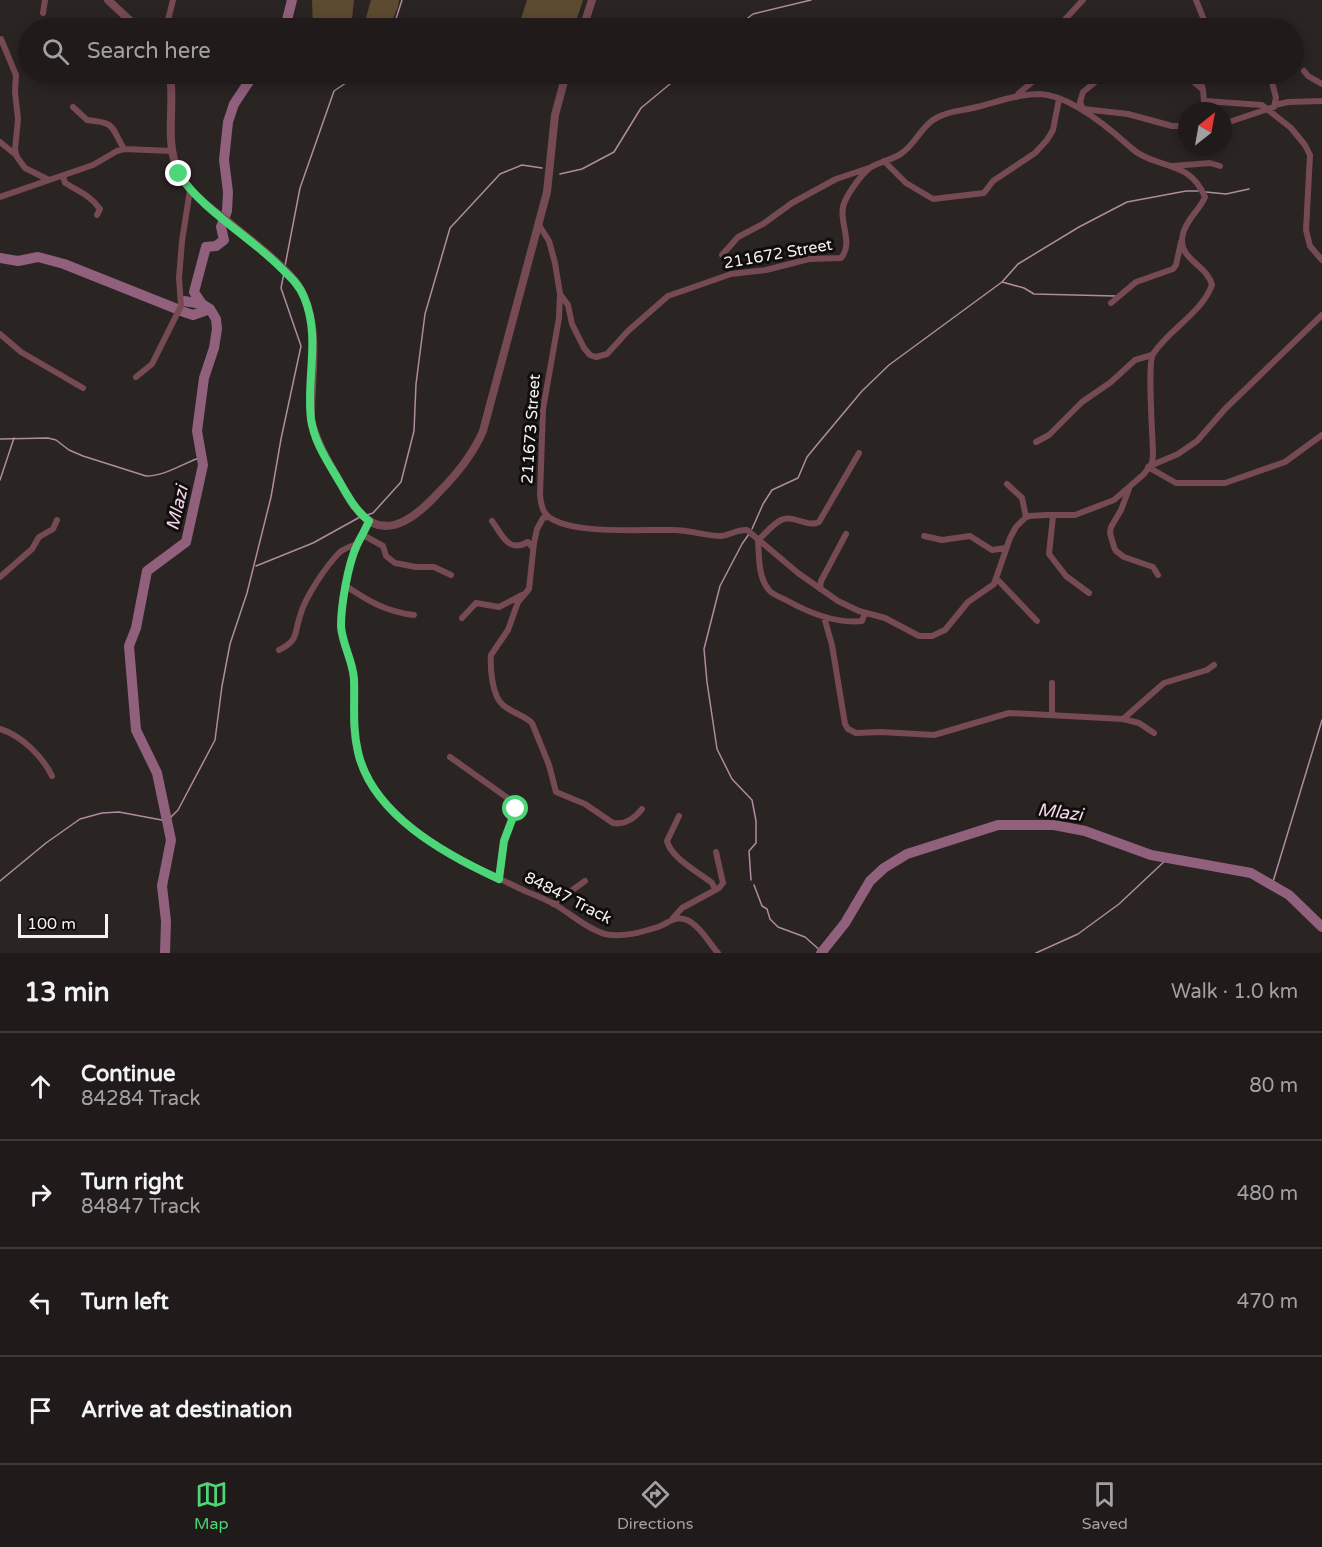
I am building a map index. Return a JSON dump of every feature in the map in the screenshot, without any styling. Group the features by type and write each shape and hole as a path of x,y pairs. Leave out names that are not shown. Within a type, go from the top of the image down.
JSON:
{"street":[{"path":"43,12 45,0"},
{"path":"108,0 127,18"},
{"path":"168,18 173,0"},
{"path":"586,18 592,0"},
{"path":"1066,18 1083,0"},
{"path":"1196,0 1203,18"},
{"path":"1,39 16,75 18,119 15,150 17,157"},
{"path":"1304,71 1311,79 1322,84"},
{"path":"170,84 172,151 179,174 190,190 270,257 297,284 305,298 312,323 311,420 315,434 327,462 350,500 369,521 376,525 397,525 416,514 453,477 477,445 483,431 547,192 555,115 562,84"},
{"path":"1016,97 1030,84"},
{"path":"1093,84 1083,92 1080,102 1083,109 1146,159 1173,166 1192,178 1205,197 1186,226 1173,269 1136,282 1111,303"},
{"path":"1196,84 1203,90"},
{"path":"1201,84 1205,101 1258,104 1269,110 1291,128 1309,152 1306,230 1310,246 1322,260"},
{"path":"1273,84 1276,92 1275,105"},
{"name":"211672 Street","path":"560,291 568,305 572,324 584,348 590,355 601,357 607,354 628,331 668,296 731,274 766,270 809,259 842,258 847,242 842,216 843,203 856,184 871,167 901,154 915,142 923,129 943,115 1016,97 1041,94 1083,109"},
{"path":"884,161 906,183 933,199 975,196 984,193 993,180 1035,153 1047,140 1053,130 1059,99"},
{"path":"1232,121 1269,110 1275,105 1322,100"},
{"path":"73,107 87,120 101,120 108,123 124,149"},
{"path":"1083,109 1132,115 1178,126"},
{"path":"0,142 17,157 25,168 49,180"},
{"path":"0,197 93,165 124,149 172,151"},
{"path":"1173,166 1210,163 1220,166"},
{"path":"722,255 738,237 763,224 792,203 836,179 871,167"},
{"path":"63,176 65,183 87,194 98,206 100,209 97,215"},
{"path":"136,377 152,364 181,306 179,278 190,190"},
{"path":"539,225 549,242 560,291"},
{"path":"642,810 629,820 619,824 613,823 585,804 556,792 549,765 534,726 527,719 503,705 494,685 490,660 492,650 508,630 518,602 529,588 533,548 537,529 543,519 548,517 562,524 601,529 692,531 723,536 745,530 838,601 865,613 885,618 920,636 932,636 945,630 968,602 990,587 996,578 1013,532 1026,518 1047,514 1053,516 1086,513 1114,500 1144,474 1152,463 1150,384 1152,355 1200,305 1212,285 1207,274 1188,257 1181,241"},
{"name":"211673 Street","path":"548,517 542,509 540,495 543,410 559,318 560,291"},
{"path":"1148,466 1178,454 1197,441 1225,409 1322,315"},
{"path":"0,334 21,352 82,388"},
{"path":"1036,442 1049,435 1082,402 1110,382 1132,362 1152,355"},
{"path":"1148,466 1176,483 1225,483 1285,462 1322,435"},
{"path":"758,540 780,520 814,525 819,522 859,453"},
{"path":"1007,484 1022,498 1026,518"},
{"path":"1129,488 1110,530 1114,547 1124,557 1153,567 1158,575"},
{"path":"1053,516 1049,554 1066,576 1089,592"},
{"path":"0,577 32,549 39,537 53,529 57,520"},
{"name":"84847 Track","path":"369,521 357,544 349,567 341,626 354,679 354,731 363,770 382,801 396,815 438,847 499,879 554,904 601,933 614,936 658,927 673,918 682,908 716,889"},
{"path":"492,521 511,545 516,547 528,542 533,548"},
{"path":"820,589 821,581 846,534"},
{"path":"363,536 383,546 386,556 395,562 416,567 434,567 451,576"},
{"path":"924,536 942,540 970,536 992,550 1006,548"},
{"path":"758,540 761,572 769,590 800,608 824,617 860,621 864,620 865,613"},
{"path":"279,650 292,643 300,616 320,578 339,552 357,544"},
{"path":"996,578 1037,621"},
{"path":"346,586 385,609 414,615"},
{"path":"462,618 476,603 499,607 523,595"},
{"path":"824,617 832,645 845,724 852,732 938,735 1009,713 1123,719 1139,723 1154,733"},
{"path":"1123,719 1164,684 1207,670 1214,665"},
{"path":"1052,683 1052,715"},
{"path":"0,729 21,740 39,757 52,776"},
{"path":"450,757 509,799 516,809 504,841 499,879"},
{"path":"679,816 667,841 668,845 716,889 724,881 716,852"},
{"path":"554,904 585,881"},
{"path":"673,918 690,922 718,953"}],"shaded area":[{"path":"312,0 354,0 352,18 313,18"},
{"path":"371,0 399,0 393,18 366,18"},
{"path":"527,0 583,0 577,18 521,18"}],"waterway":[{"name":"Mlazi","path":"288,18 292,0"},
{"path":"396,18 402,0"},
{"path":"748,18 753,14 811,0"},
{"name":"Mlazi","path":"165,953 166,921 162,886 171,840 157,773 136,730 129,646 136,628 147,571 186,542 203,465 197,431 204,378 214,348 217,329 216,319 210,309 202,304 194,292 206,247 216,246 224,240 221,227 227,211 228,192 224,160 228,122 234,104 247,84"},
{"path":"285,266 300,188 334,91 344,84"},
{"path":"560,174 582,169 614,152 641,108 670,84"},
{"path":"367,515 373,513 401,482 414,431 416,384 425,314 450,228 500,174 522,165 542,168"},
{"path":"1206,192 1226,194 1249,189"},
{"path":"752,529 772,490 798,478 807,457 862,391 889,365 1002,282 1018,264 1079,227 1127,202 1186,191 1198,191"},
{"path":"0,258 18,261 38,257 64,264 177,309"},
{"path":"0,881 46,843 80,819 102,813 119,812 167,821 178,810 215,740 230,644 247,593 271,497 301,346 281,288 284,273"},
{"path":"1002,282 1024,288 1034,294 1115,296"},
{"path":"184,301 202,304"},
{"path":"181,311 193,315 210,309"},
{"path":"0,480 14,438"},
{"path":"0,439 48,438 56,440 69,450 83,456 146,476 167,472 202,457"},
{"path":"256,566 313,543 360,517"},
{"path":"749,534 720,586 704,649 717,749 732,779 752,800 756,821 756,843 749,851 751,880"},
{"path":"1272,885 1322,720"},
{"name":"Mlazi","path":"821,953 845,923 870,881 884,868 907,854 998,825 1054,825 1085,831 1151,855 1251,873 1289,895 1322,927"},
{"path":"1036,953 1078,934 1119,904 1168,858"},
{"path":"754,885 762,906 767,909 770,919 778,927 805,937 822,952"}],"route":[{"path":"179,174 190,190 270,257 297,284 305,298 312,323 311,420 315,434 327,462 350,500 362,516 369,521 357,544 349,567 341,626 354,679 354,731 358,754 372,787 396,815 438,847 499,879 504,841 516,809"}]}
